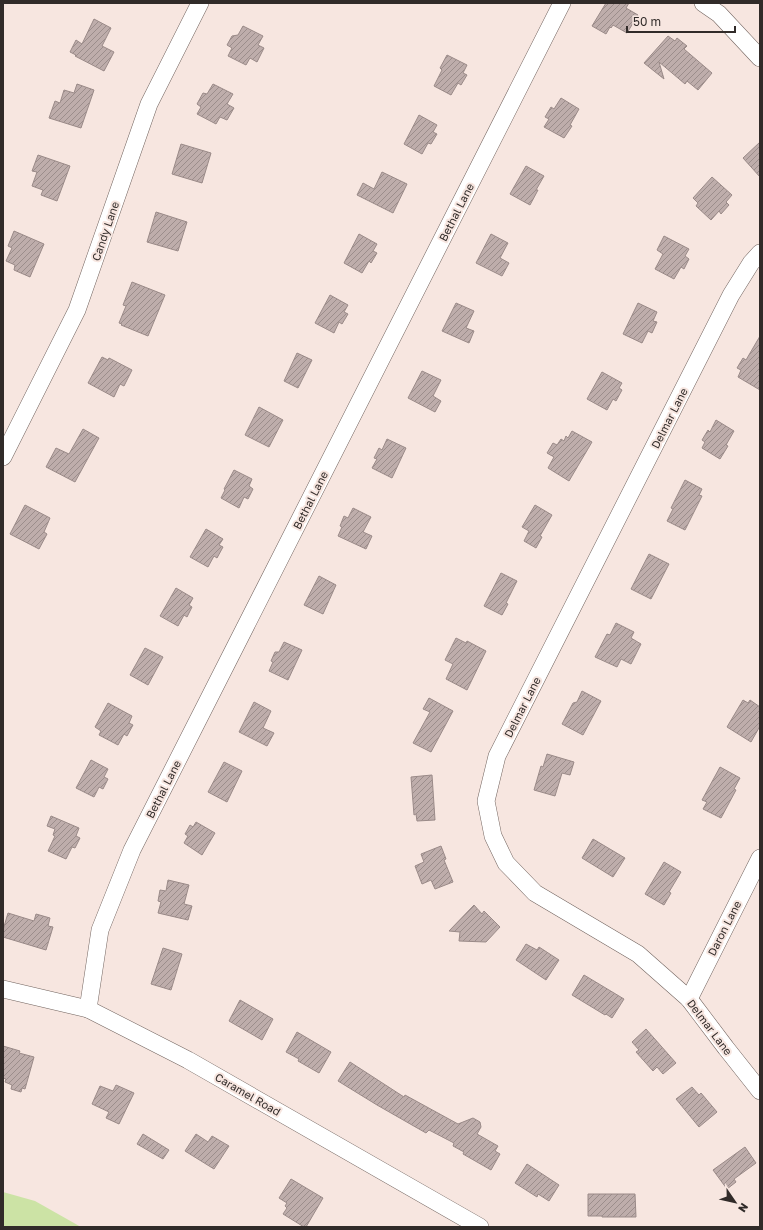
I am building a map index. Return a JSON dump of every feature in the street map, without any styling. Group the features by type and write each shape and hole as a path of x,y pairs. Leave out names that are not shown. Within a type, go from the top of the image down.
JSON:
{"street":[{"name":"Candy Lane","path":"3,457 77,310 149,104 200,3"},
{"name":"Bethal Lane","path":"88,1009 100,930 132,850 562,3"},
{"path":"703,3 719,14 760,58"},
{"name":"Delmar Lane","path":"760,254 751,263 731,295 497,756 486,801 493,836 506,863 535,893 638,954 689,999 760,1091"},
{"name":"Daron Lane","path":"689,999 760,858"},
{"name":"Caramel Road","path":"3,989 88,1009 188,1060 480,1227"}],"green space":[{"path":"3,1192 35,1201 81,1227 3,1227"}],"building":[{"path":"606,3 629,3 626,8 638,15 627,33 613,25 606,34 592,26"},
{"path":"94,19 111,28 102,46 114,52 104,71 70,52 76,40 82,44"},
{"path":"243,26 263,36 258,45 264,48 257,62 250,58 246,65 228,56 232,48 227,45 232,36 238,35"},
{"path":"668,36 675,41 677,38 687,46 684,49 712,73 698,90 687,81 685,84 659,62 664,79 644,63"},
{"path":"447,55 467,65 463,73 467,75 461,85 458,83 451,95 434,86 442,70 440,68"},
{"path":"77,84 94,90 81,128 49,118 55,101 60,103 64,90 74,93"},
{"path":"213,84 233,94 227,104 234,108 227,120 220,117 216,124 197,114 201,107 197,104 203,93 207,94"},
{"path":"561,98 579,109 570,125 572,126 564,138 544,127 549,119 545,117 551,107 554,109"},
{"path":"419,115 437,125 433,132 437,134 431,144 428,143 422,154 404,144"},
{"path":"760,142 760,177 743,158"},
{"path":"181,144 211,153 202,183 172,174"},
{"path":"38,155 70,166 57,201 41,195 43,190 32,186 37,172 32,171"},
{"path":"526,166 544,176 530,205 510,194"},
{"path":"382,172 407,184 393,213 357,195 363,183 374,189"},
{"path":"712,177 732,195 726,202 729,205 721,214 719,211 711,220 696,206 698,203 693,198"},
{"path":"156,212 187,222 178,251 147,242"},
{"path":"14,231 44,244 30,277 14,270 15,265 6,261 12,248 8,246"},
{"path":"359,234 377,244 373,251 377,253 371,263 369,261 362,273 344,263"},
{"path":"491,234 508,243 500,258 509,263 502,276 476,263"},
{"path":"664,236 689,249 685,256 689,259 684,269 681,267 674,279 655,269 663,254 657,250"},
{"path":"132,282 165,295 148,336 119,323 126,306 123,305"},
{"path":"330,295 348,305 344,312 348,314 342,324 339,322 334,333 315,323"},
{"path":"456,303 474,311 466,328 474,331 469,343 442,331"},
{"path":"638,303 657,312 653,321 657,322 652,333 648,331 642,343 623,334"},
{"path":"760,336 760,390 738,377 741,370 737,368 743,358 746,360"},
{"path":"297,353 312,360 298,388 284,381"},
{"path":"102,357 108,360 109,358 132,370 124,386 120,384 114,397 88,383"},
{"path":"422,371 441,380 433,396 441,401 435,412 408,398"},
{"path":"602,372 622,383 619,388 622,390 616,401 613,399 607,410 587,399"},
{"path":"259,407 283,420 269,447 245,435"},
{"path":"716,420 734,431 726,445 728,446 720,459 702,448 705,442 702,440 708,430 710,432"},
{"path":"83,429 99,438 75,482 46,467 56,448 69,454"},
{"path":"572,431 592,442 569,481 548,468 554,457 547,453 553,443 557,445 561,439 564,441 566,436 568,438"},
{"path":"387,439 406,448 392,478 372,468 377,459 374,458 379,448 382,450"},
{"path":"234,470 252,479 249,486 253,489 248,499 244,497 239,508 221,498"},
{"path":"685,480 702,489 699,495 702,496 685,530 667,521 673,509 671,508"},
{"path":"25,505 50,518 44,532 47,534 39,549 10,534"},
{"path":"535,505 552,515 540,536 542,537 536,548 524,541 529,531 522,527"},
{"path":"353,508 371,517 363,532 372,536 366,549 338,536 342,527 340,526 344,516 348,518"},
{"path":"206,529 223,539 219,545 223,547 217,558 214,556 208,567 190,557"},
{"path":"649,554 669,564 651,599 631,589"},
{"path":"501,573 517,581 502,615 484,606"},
{"path":"319,576 336,585 323,614 304,605"},
{"path":"176,588 193,598 189,605 192,607 187,617 184,615 178,626 160,616"},
{"path":"616,623 634,632 631,638 641,644 631,664 621,659 617,667 595,657 607,634 610,635"},
{"path":"456,638 466,643 467,641 486,651 467,690 446,679 453,664 445,660"},
{"path":"284,642 302,650 288,680 269,671 275,652 279,652"},
{"path":"145,648 163,657 148,685 130,675"},
{"path":"582,691 601,701 583,735 562,724 573,703 577,702"},
{"path":"429,698 453,711 431,752 413,743 430,712 423,709"},
{"path":"743,700 748,703 750,700 760,707 760,726 751,742 727,727"},
{"path":"254,702 271,711 263,728 274,733 267,746 239,732"},
{"path":"108,703 132,716 129,723 133,725 127,736 124,734 118,745 99,735 101,731 95,727"},
{"path":"547,754 574,762 570,775 562,773 555,796 534,790 541,766 543,767"},
{"path":"91,760 108,769 104,777 108,779 103,789 99,787 94,797 76,788"},
{"path":"224,762 242,771 227,802 208,792"},
{"path":"720,767 740,778 734,789 736,790 721,818 703,809 707,802 702,800"},
{"path":"432,775 435,820 417,821 416,814 414,815 411,777"},
{"path":"51,816 79,828 76,836 80,838 75,848 72,847 66,859 48,851 55,836 53,835 55,829 47,826"},
{"path":"196,822 215,833 202,855 184,843 188,836 185,834 190,825 193,827"},
{"path":"593,839 625,858 613,877 582,858"},
{"path":"441,846 446,859 444,860 453,882 435,889 431,880 422,884 415,866 424,862 421,854"},
{"path":"664,862 681,872 669,892 671,893 664,905 645,894"},
{"path":"168,880 189,885 184,904 192,906 188,920 158,913 161,902 158,901 160,890 166,891"},
{"path":"474,905 482,914 484,911 500,927 486,942 459,941 460,932 449,931"},
{"path":"8,913 34,921 36,914 50,918 48,926 53,927 46,950 3,937 3,930"},
{"path":"526,944 537,950 539,947 559,960 546,980 516,960"},
{"path":"163,948 182,954 171,990 151,984"},
{"path":"584,975 624,999 612,1018 572,995"},
{"path":"240,1000 273,1019 262,1040 229,1021"},
{"path":"646,1029 676,1063 663,1074 657,1067 653,1071 636,1052 639,1050 632,1042"},
{"path":"297,1032 331,1052 319,1073 286,1052"},
{"path":"3,1046 20,1051 19,1053 34,1057 25,1089 22,1088 21,1092 11,1089 12,1085 5,1082 6,1079 3,1078"},
{"path":"350,1062 404,1097 405,1095 458,1124 473,1118 480,1122 481,1127 477,1134 498,1146 495,1151 500,1154 491,1170 463,1154 464,1152 453,1146 454,1143 429,1130 426,1133 338,1081"},
{"path":"116,1085 134,1093 119,1124 106,1118 109,1112 92,1104 100,1086 113,1091"},
{"path":"692,1087 699,1095 701,1093 717,1112 699,1127 676,1099"},
{"path":"143,1134 169,1150 163,1159 137,1144"},
{"path":"196,1134 208,1142 212,1136 229,1146 214,1169 185,1151"},
{"path":"745,1147 756,1163 734,1179 736,1182 727,1189 713,1170"},
{"path":"527,1164 559,1185 549,1201 538,1194 537,1197 515,1183"},
{"path":"291,1179 323,1198 306,1227 283,1214 287,1208 285,1206 287,1203 279,1198"},
{"path":"588,1194 635,1194 636,1217 588,1216"}]}
